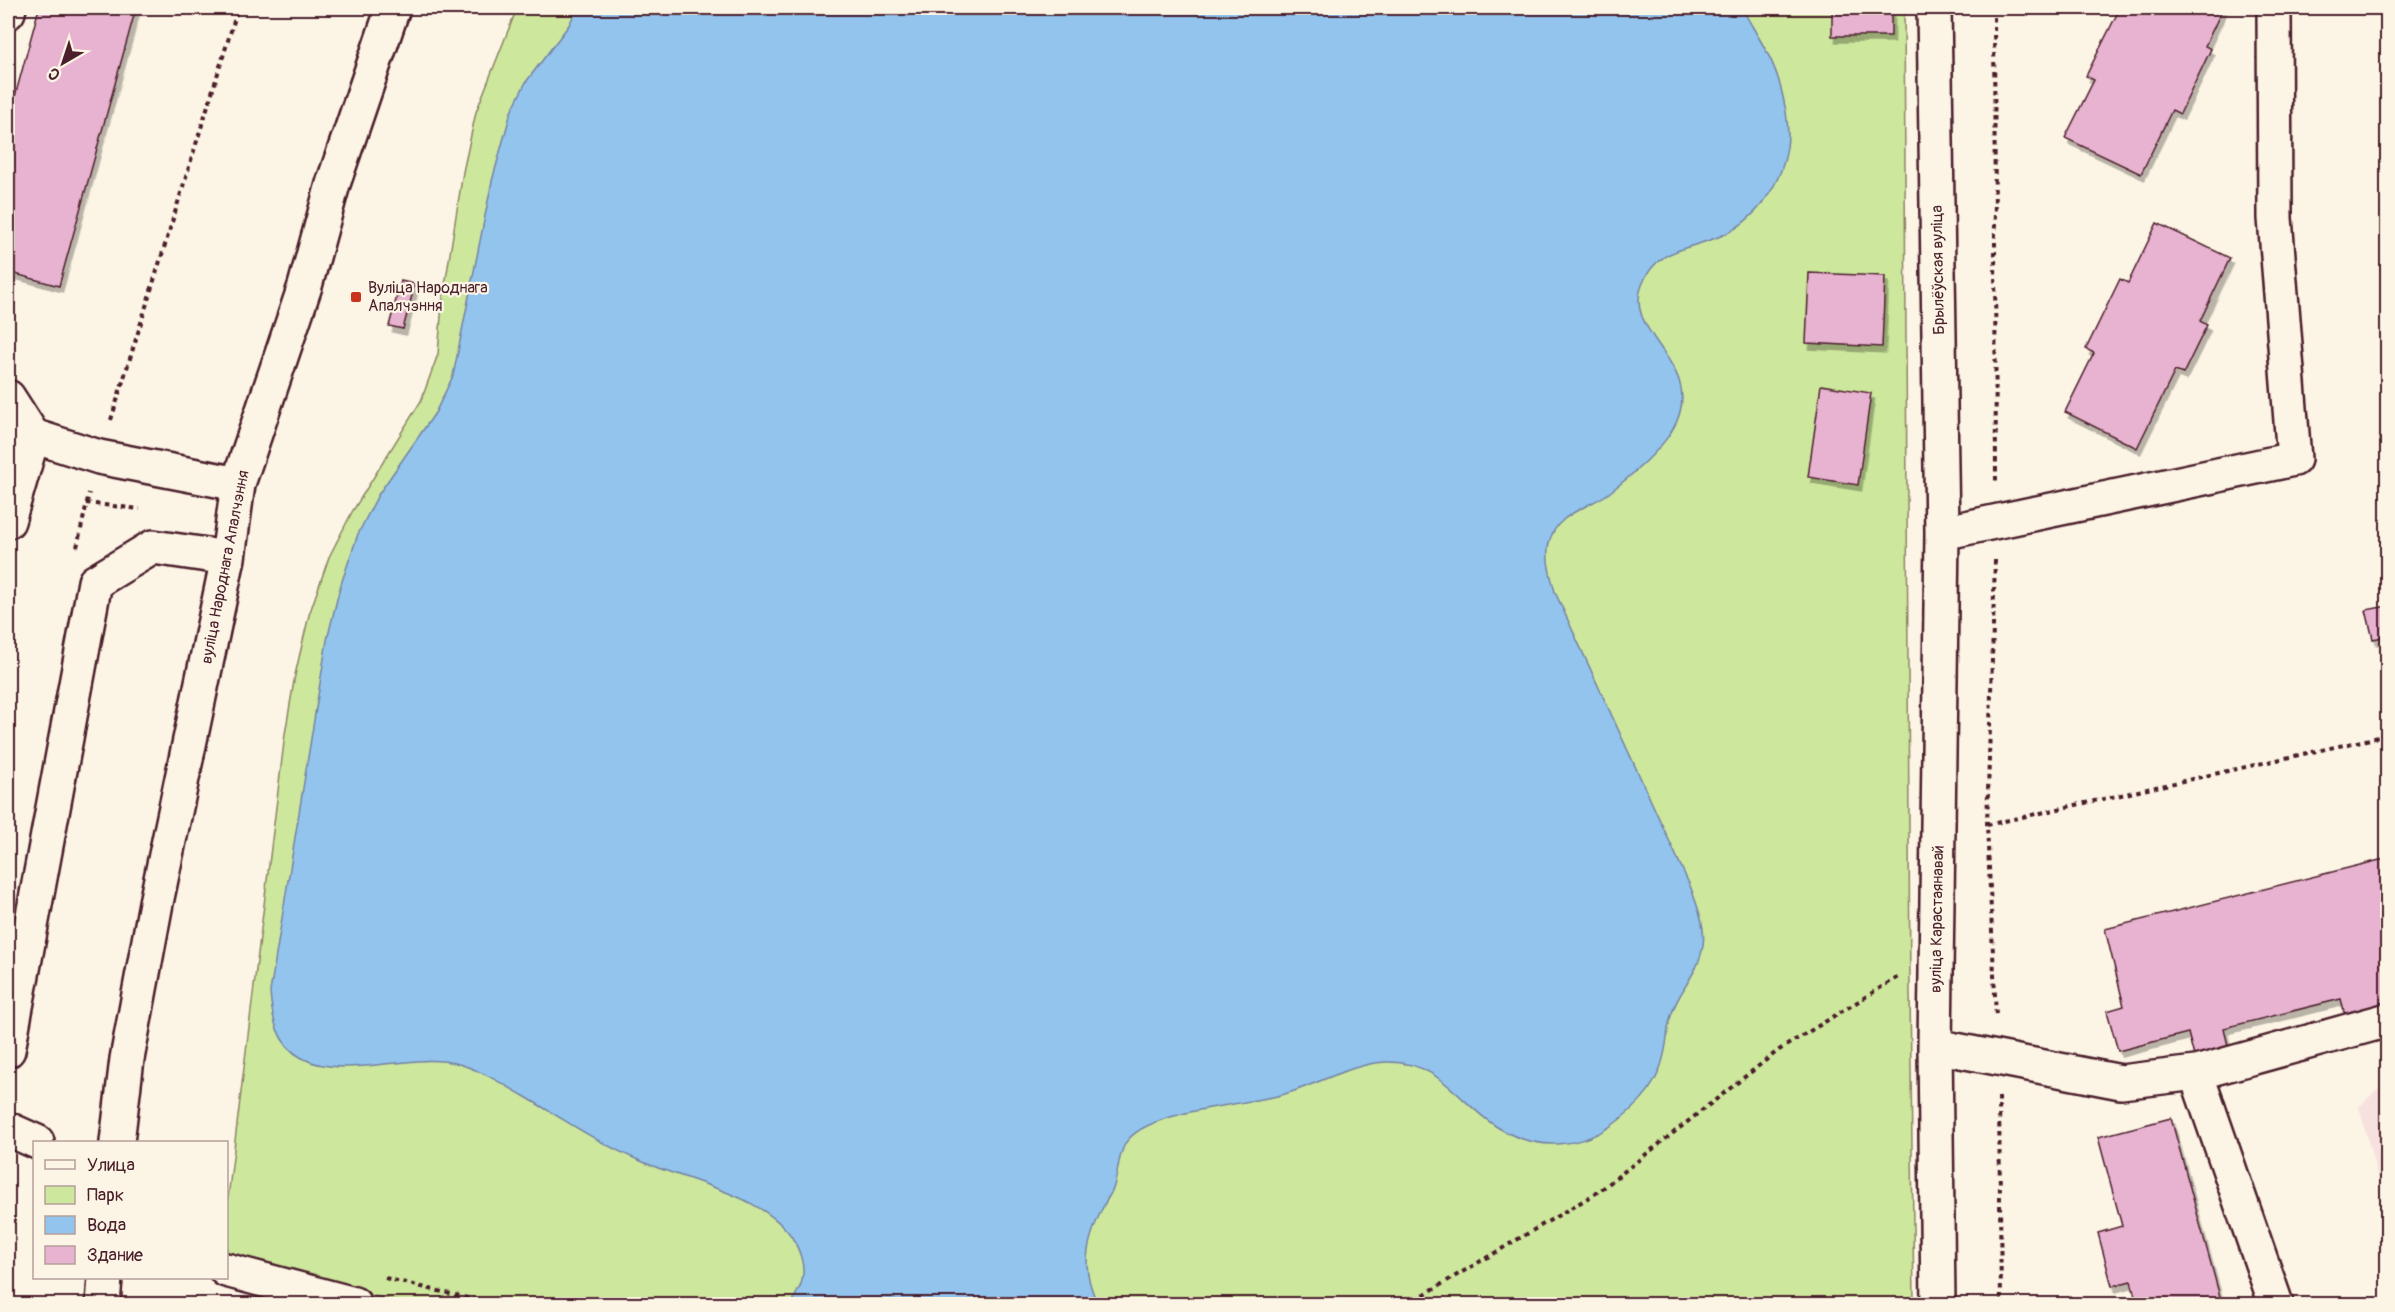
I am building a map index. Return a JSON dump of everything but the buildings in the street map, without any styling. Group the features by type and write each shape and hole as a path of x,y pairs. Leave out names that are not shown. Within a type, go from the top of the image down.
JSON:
{"street":[{"path":"8,12 9,8"},
{"name":"вуліца Народнага Апалчэння","path":"117,1141 127,1059 156,903 228,558 238,484 305,286 333,184 393,8"},
{"name":"Брылёўская вуліца","path":"1934,8 1942,533"},
{"path":"1942,533 2294,459 2275,218 2274,8"},
{"path":"8,397 20,433 8,521"},
{"path":"20,433 99,457 238,484"},
{"name":"вуліца Карастаянавай","path":"1938,1305 1935,1046 1942,533"},
{"path":"8,1050 95,582 153,547 228,558"},
{"path":"1935,1046 2121,1082 2196,1073 2388,1020"},
{"path":"2196,1073 2276,1305"},
{"path":"8,1129 33,1141"},
{"path":"228,1271 354,1305"},
{"path":"103,1305 105,1279"}],"path":[{"path":"1994,8 1996,521 1987,825 2388,735"},
{"path":"86,503 148,510"},
{"path":"1408,1305 1598,1192 1779,1050 1936,954"}],"shaded area":[{"path":"2387,1080 2387,1213 2359,1107"}],"green space":[{"path":"517,8 1904,8 1914,1304 408,1304 228,1262 228,1198 285,734 295,675 309,615 329,557 352,512 421,401 438,354 442,304 463,172 476,112"}],"water":[{"path":"577,8 1742,8 1773,65 1784,100 1788,140 1780,174 1765,199 1746,220 1723,235 1666,256 1648,272 1642,285 1639,303 1643,319 1673,367 1680,384 1682,403 1675,425 1655,453 1626,479 1600,499 1565,518 1553,533 1548,549 1549,568 1555,592 1691,888 1703,931 1701,956 1670,1017 1660,1070 1648,1091 1631,1110 1605,1130 1575,1142 1559,1144 1528,1141 1497,1127 1448,1085 1421,1068 1387,1062 1362,1066 1285,1094 1175,1116 1153,1123 1136,1132 1125,1144 1119,1159 1113,1189 1097,1220 1089,1244 1087,1267 1092,1291 1098,1304 793,1304 803,1278 801,1257 796,1244 776,1220 741,1198 661,1169 612,1148 500,1082 459,1064 420,1061 338,1067 302,1058 287,1046 274,1021 270,992 327,640 340,587 358,534 378,495 435,413 453,376 492,181 511,112 526,82 569,25"}],"place":[{"name":"Вуліца Народнага Апалчэння","path":"356,297"}]}
